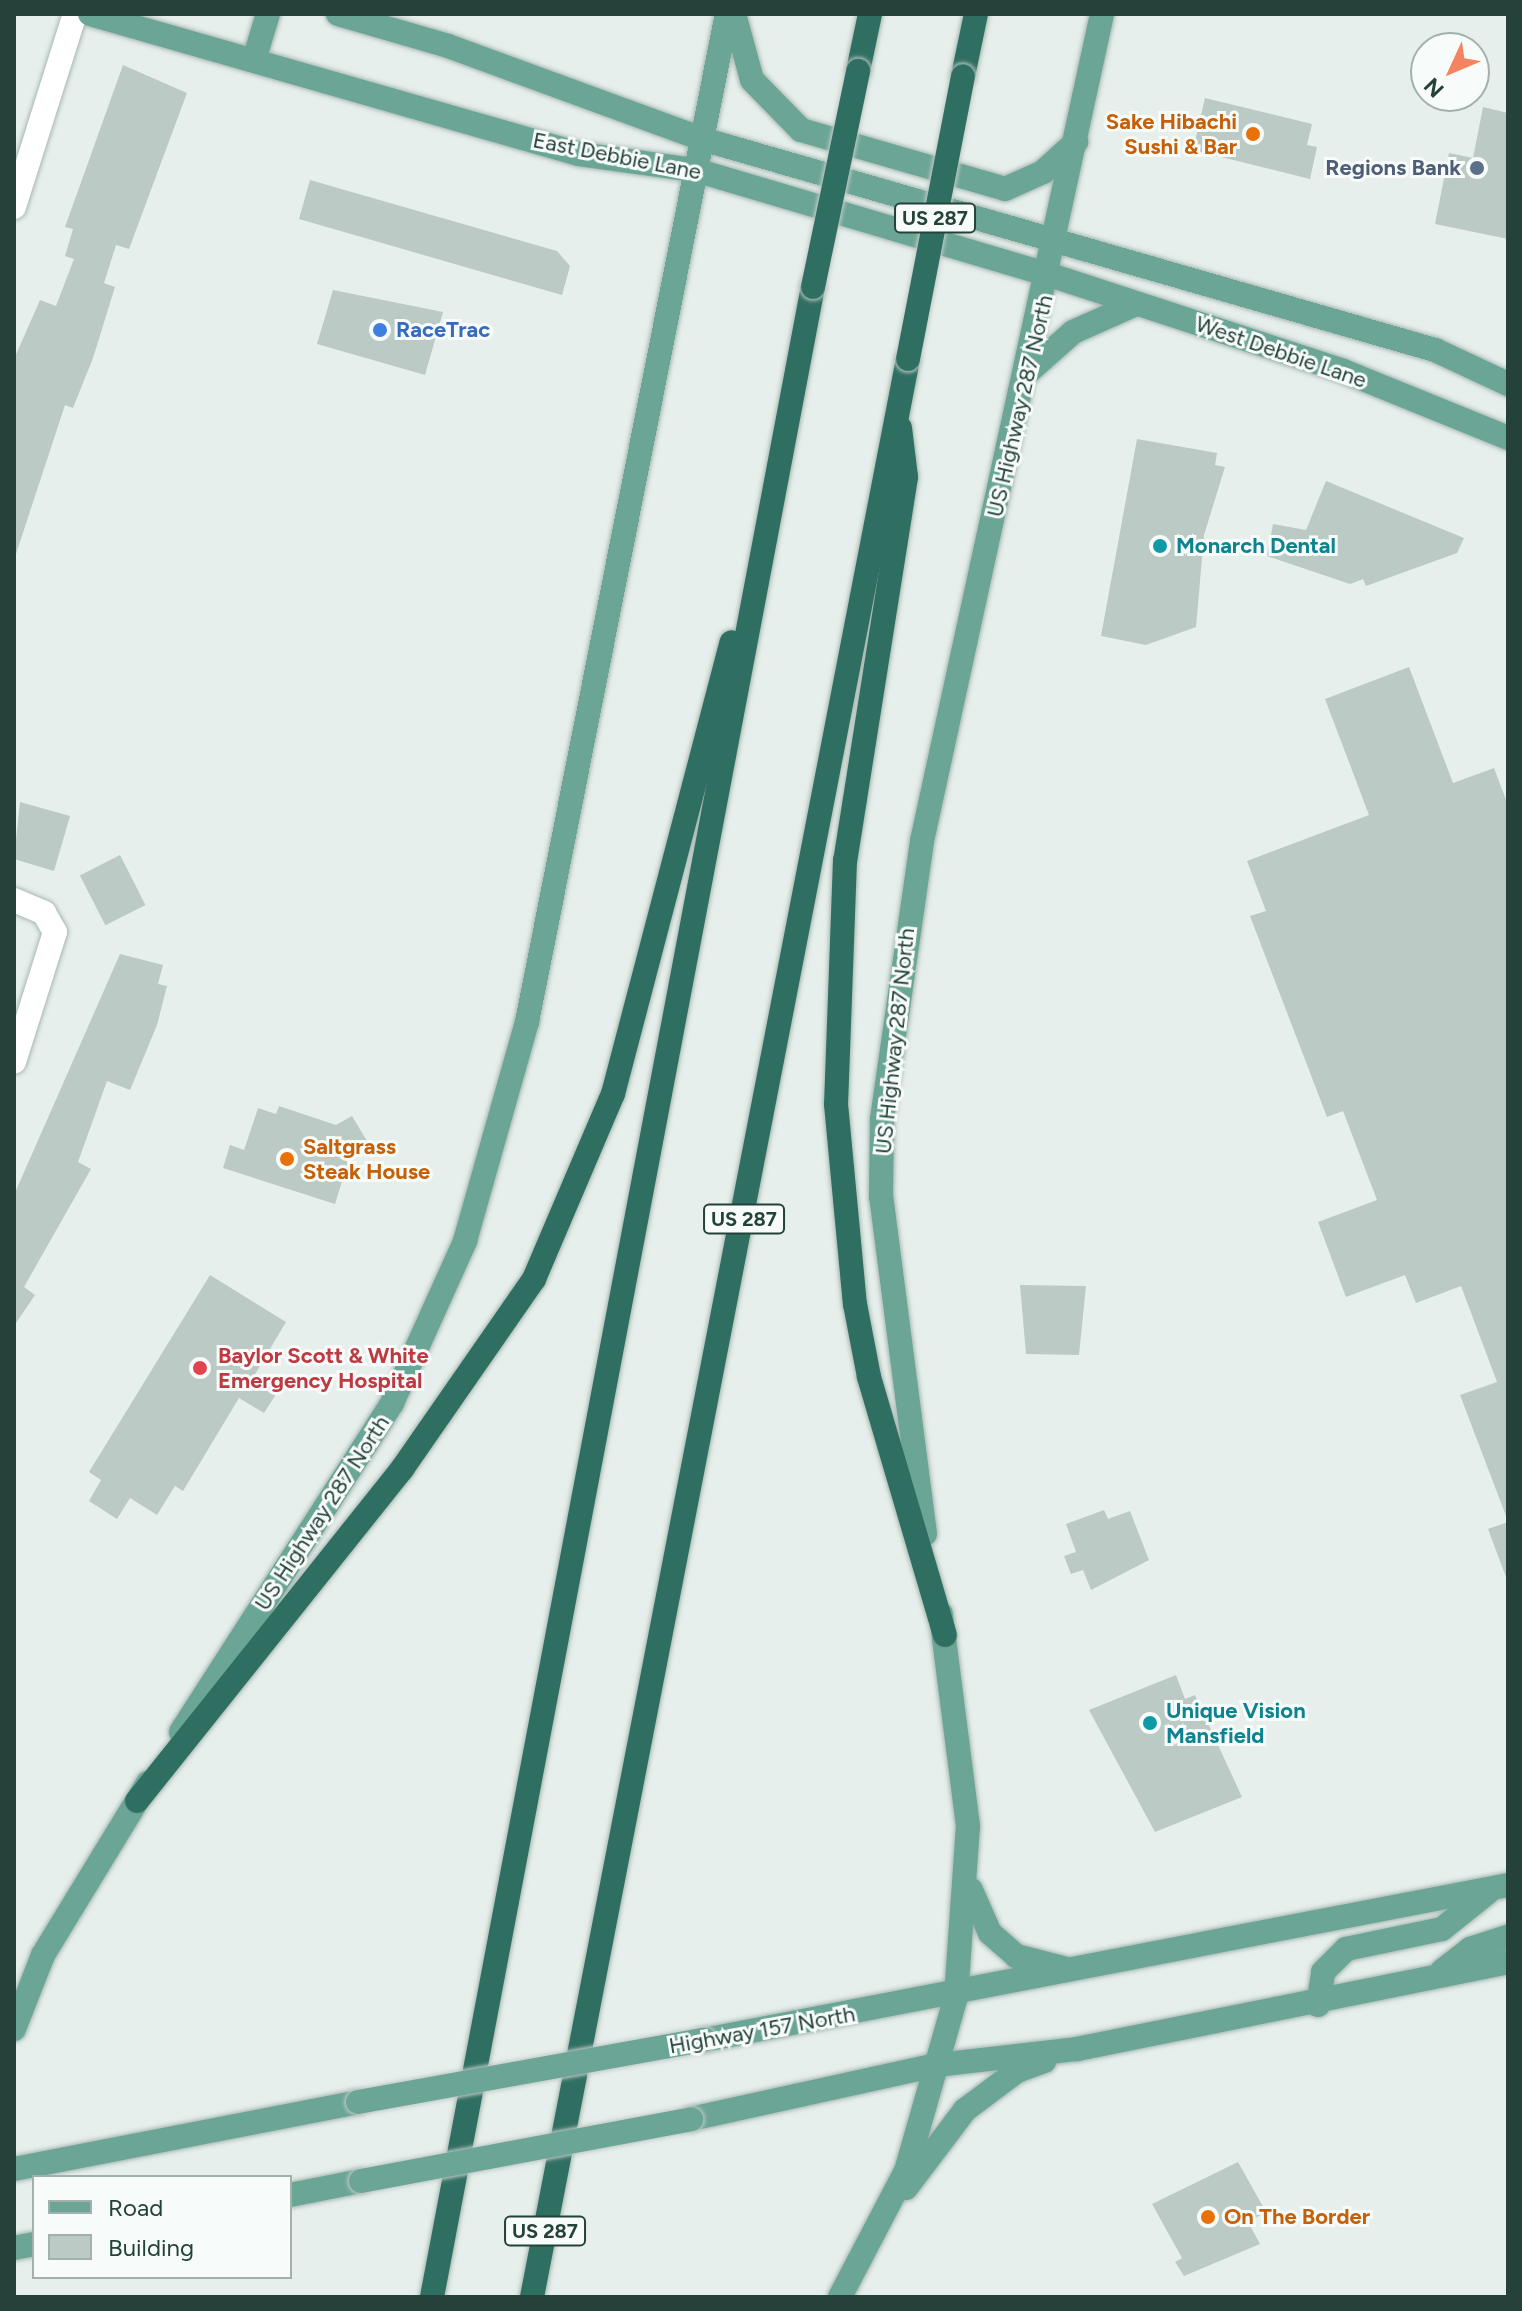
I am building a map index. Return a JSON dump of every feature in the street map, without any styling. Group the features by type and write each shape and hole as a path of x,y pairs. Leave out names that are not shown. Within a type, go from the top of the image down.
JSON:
{"highway":[{"path":"432,2297 813,287 870,14"},
{"name":"US 287","path":"532,2297 976,14"},
{"path":"898,406 906,477 845,860 836,1104 869,1377 945,1635"},
{"path":"137,1801 402,1469 534,1279 613,1094 728,653 764,549"}],"main road":[{"name":"East Debbie Lane","path":"90,14 579,154 695,170 1050,275"},
{"path":"254,60 268,14"},
{"name":"East Debbie Lane","path":"338,14 448,46 702,139 1056,238"},
{"name":"US Highway 287 North","path":"14,2029 43,1955 137,1801 392,1403 465,1241 527,1022 727,14"},
{"path":"734,14 752,80 801,130 1005,189 1043,172 1076,142"},
{"name":"US Highway 287 North","path":"840,2297 885,2215 937,2065 956,1997 967,1870 960,1721 913,1472 881,1197 882,1119 922,841 1050,275 1102,14"},
{"name":"West Debbie Lane","path":"1056,238 1435,350 1508,384"},
{"name":"West Debbie Lane","path":"1050,275 1343,371 1508,438"},
{"path":"1028,372 1078,329 1136,304"},
{"path":"967,1870 973,1903 1007,1948 1048,1968 1081,1969"},
{"path":"1318,2005 1323,1972 1346,1949 1442,1929 1499,1888"},
{"name":"Highway 157 North","path":"14,2169 358,2102 956,1997 1260,1928 1499,1888"},
{"path":"1437,1974 1470,1949 1508,1937"},
{"path":"292,2195 691,2119 937,2065 1077,2049 1318,2005 1437,1974 1508,1962"},
{"path":"885,2215 965,2110 1017,2071 1077,2049"}],"street":[{"path":"14,207 75,14"},
{"path":"14,900 44,913 55,932 14,1062"}],"building":[{"path":"123,65 187,93 129,249 116,245 104,283 115,287 93,358 73,408 65,405 14,560 14,359 40,300 56,306 74,259 65,256 73,229 65,227"},
{"name":"Sake Hibachi Sushi & Bar","path":"1205,98 1312,124 1307,145 1317,147 1310,179 1193,150"},
{"name":"Regions Bank","path":"1490,109 1508,113 1508,239 1435,224 1449,153 1473,158 1482,112 1490,112"},
{"name":"RaceTrac","path":"310,180 557,251 570,266 562,295 299,219"},
{"name":"RaceTrac","path":"333,290 443,312 425,375 317,344"},
{"path":"1137,439 1217,453 1215,465 1225,467 1204,535 1196,627 1146,645 1101,636"},
{"path":"1326,481 1464,538 1457,553 1366,586 1363,579 1350,584 1267,556 1273,524 1306,530"},
{"path":"1409,667 1453,783 1494,768 1508,805 1506,1516 1460,1395 1497,1382 1461,1286 1416,1303 1405,1275 1346,1297 1318,1222 1377,1200 1343,1111 1327,1117 1250,916 1266,911 1247,861 1369,815 1325,699"},
{"path":"20,802 70,816 54,871 14,859"},
{"path":"120,855 145,905 105,925 80,875"},
{"path":"120,954 163,965 158,984 167,986 157,1025 130,1090 107,1081 78,1162 91,1169 24,1287 35,1295 14,1326 14,1195"},
{"name":"Saltgrass Steak House","path":"279,1106 336,1125 352,1116 367,1141 352,1149 335,1204 223,1168 230,1145 244,1150 258,1108 276,1114"},
{"name":"Baylor Scott & White Emergency Hospital","path":"210,1275 286,1322 254,1376 278,1391 264,1413 239,1398 183,1491 175,1486 157,1515 130,1498 117,1519 89,1501 101,1480 89,1472"},
{"path":"1020,1285 1086,1286 1079,1355 1026,1354"},
{"path":"1104,1510 1108,1519 1130,1511 1149,1560 1091,1590 1083,1570 1071,1574 1064,1556 1076,1552 1066,1524"},
{"path":"1508,1522 1508,1577 1506,1577 1488,1529"},
{"path":"1176,1675 1185,1699 1195,1695 1242,1797 1155,1832 1089,1710"},
{"name":"On The Border","path":"1238,2162 1266,2212 1248,2222 1260,2244 1184,2276 1175,2262 1182,2258 1152,2204"}],"place":[{"name":"Sake Hibachi Sushi & Bar","path":"1253,134"},
{"name":"Regions Bank","path":"1477,168"},
{"name":"RaceTrac","path":"380,330"},
{"name":"Monarch Dental","path":"1160,546"},
{"name":"Saltgrass Steak House","path":"287,1159"},
{"name":"Baylor Scott & White Emergency Hospital","path":"200,1368"},
{"name":"Unique Vision Mansfield","path":"1150,1723"},
{"name":"On The Border","path":"1208,2217"}]}
